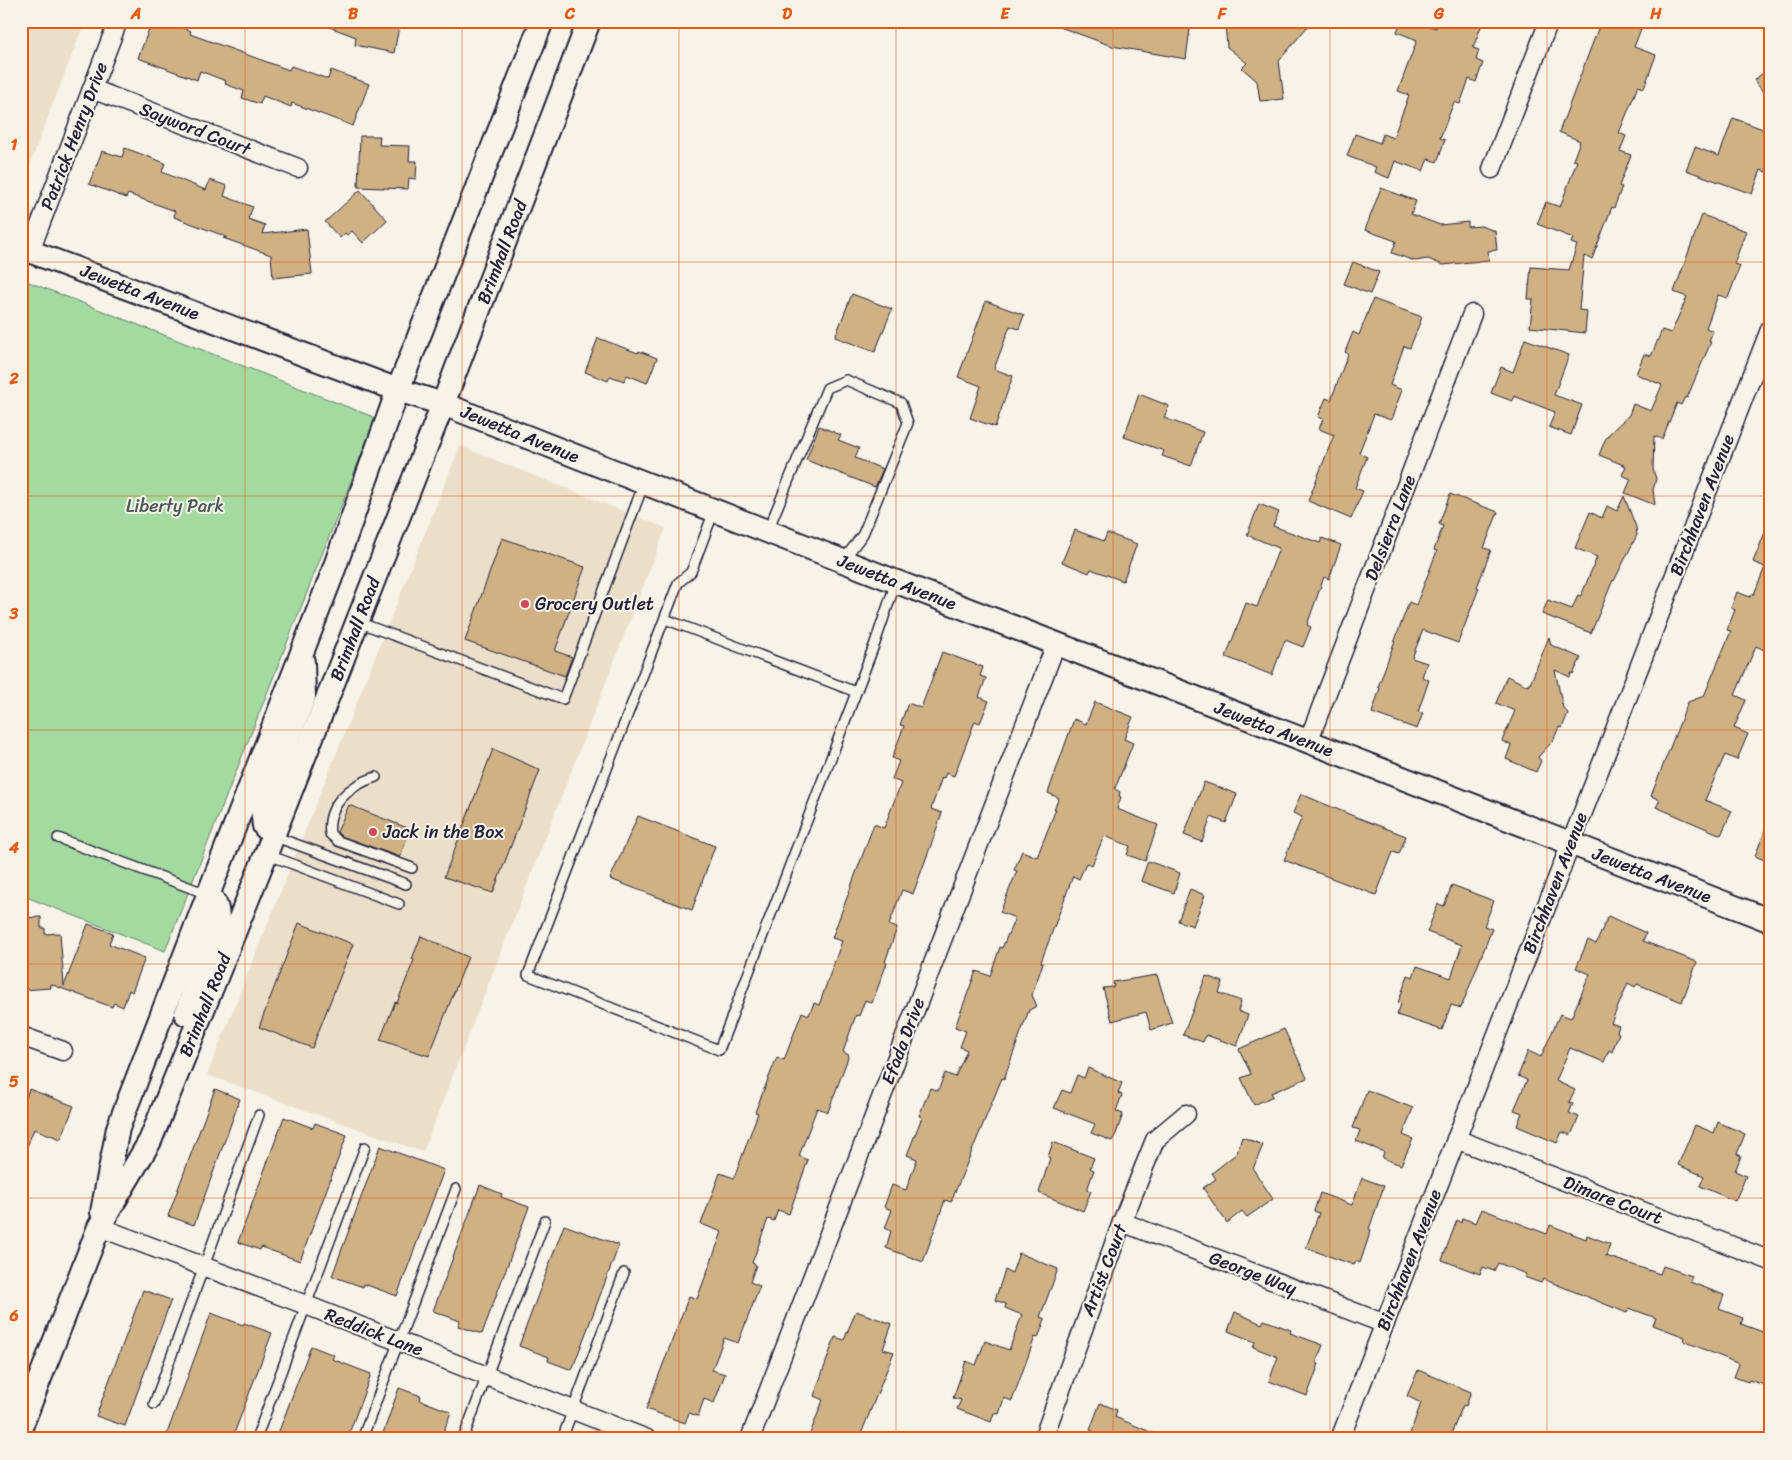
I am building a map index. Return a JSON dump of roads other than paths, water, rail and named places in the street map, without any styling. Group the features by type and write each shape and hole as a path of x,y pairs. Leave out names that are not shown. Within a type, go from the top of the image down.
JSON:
{"street":[{"name":"Patrick Henry Drive","path":"26,249 118,21"},
{"name":"Brimhall Road","path":"99,1227 118,1128 330,580 398,390 542,21"},
{"name":"Brimhall Road","path":"21,1428 99,1227 150,1141 270,845 444,404 589,21"},
{"path":"1492,168 1549,21"},
{"name":"Sayword Court","path":"92,89 298,168"},
{"name":"Jewetta Avenue","path":"26,249 398,390 444,404 843,562 1771,921"},
{"name":"Delsierra Lane","path":"1308,742 1472,314"},
{"name":"Birchhaven Avenue","path":"1340,1439 1771,327"},
{"name":"Efada Drive","path":"750,1439 1056,644"},
{"path":"270,845 264,826 262,808 304,697 302,653"},
{"path":"182,1062 180,1030 218,922 216,904 208,895"},
{"path":"21,1036 62,1051"},
{"name":"Artist Court","path":"1042,1439 1122,1222 1155,1140 1186,1114"},
{"name":"Dimare Court","path":"1456,1139 1771,1261"},
{"name":"George Way","path":"1122,1222 1385,1324"},
{"name":"Reddick Lane","path":"99,1227 306,1305 647,1439"}],"lane":[{"path":"767,532 827,388 846,380 901,403 908,422 863,534 843,562"},
{"path":"357,622 563,699 644,483"},
{"path":"714,511 691,572 678,583 528,975 719,1050 896,582"},
{"path":"665,619 856,692"},
{"path":"376,777 362,781 338,800 331,812 328,823 330,834 338,841 412,868"},
{"path":"58,838 208,895"},
{"path":"270,845 406,884"},
{"path":"270,845 398,904"},
{"path":"154,1404 259,1115"},
{"path":"256,1439 365,1147"},
{"path":"362,1439 456,1189"},
{"path":"463,1439 545,1221"},
{"path":"562,1439 624,1273"}],"place":[{"name":"Grocery Outlet","path":"525,604"},
{"name":"Jack in the Box","path":"373,832"}],"park label":[{"name":"Liberty Park","path":"175,506"}]}
